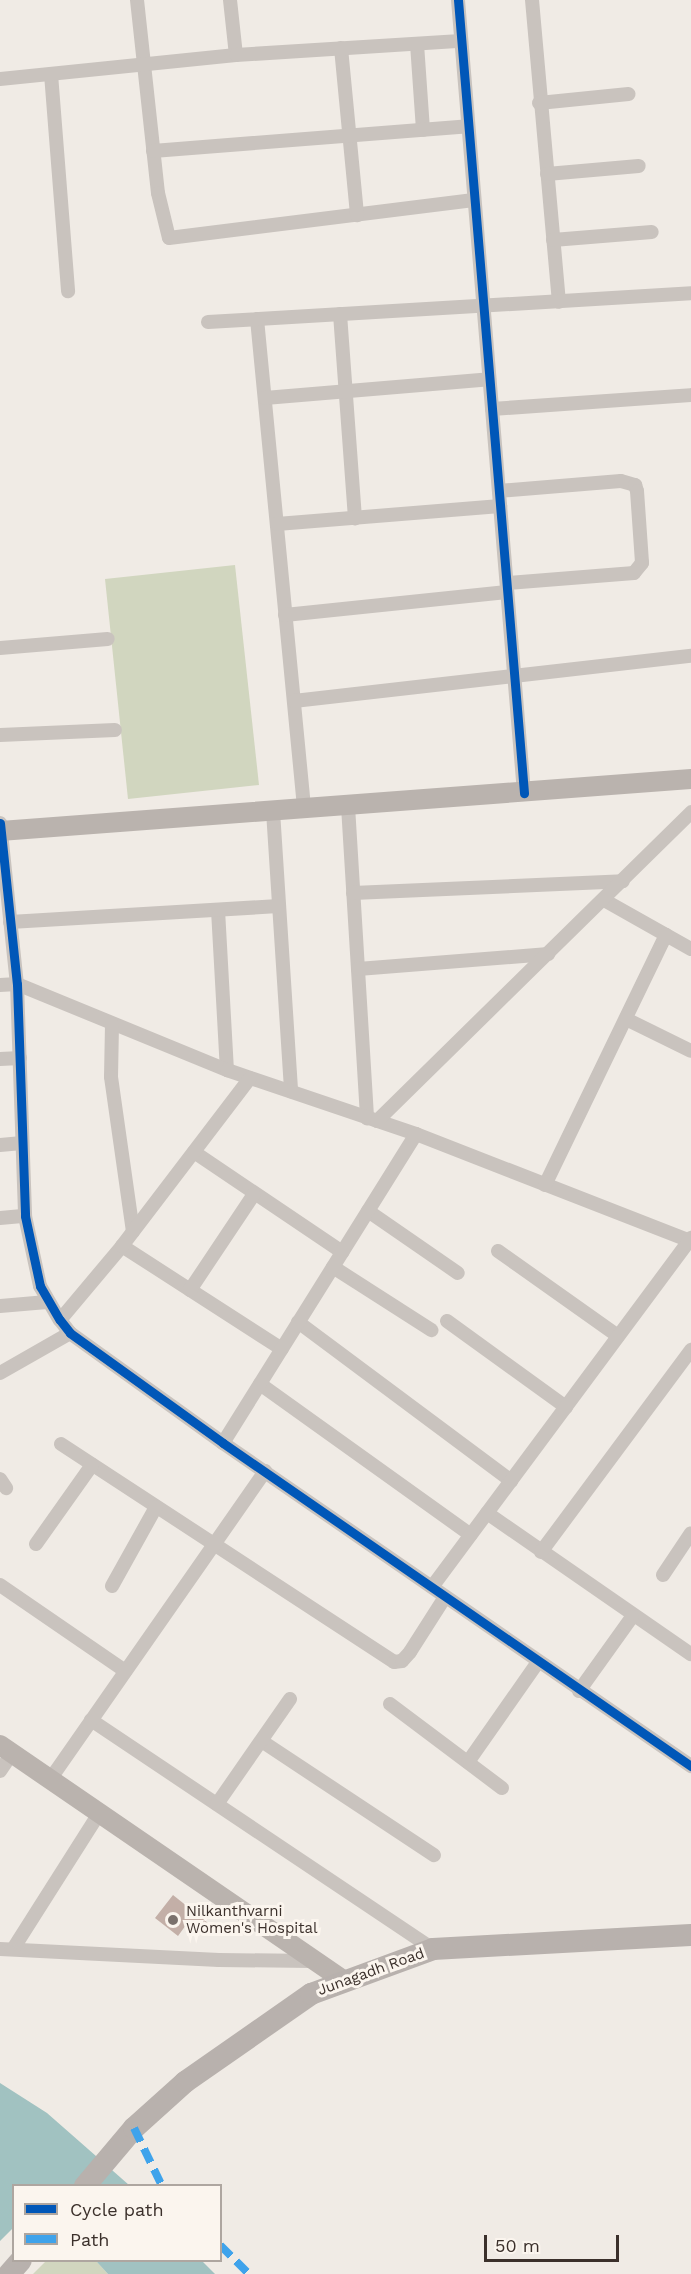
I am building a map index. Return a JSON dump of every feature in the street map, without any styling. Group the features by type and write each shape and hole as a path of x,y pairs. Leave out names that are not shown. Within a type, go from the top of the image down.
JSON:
{"main road":[{"name":"Junagadh Road","path":"88,2184 134,2128 185,2082 311,1995 433,1949 691,1935"},
{"path":"9,2274 19,2262"}],"street":[{"path":"137,0 158,193 169,238 474,200"},
{"path":"230,0 236,55"},
{"path":"458,0 524,793"},
{"path":"532,0 560,302"},
{"path":"0,79 236,55 461,41"},
{"path":"417,44 423,130"},
{"path":"341,48 357,214"},
{"path":"51,74 68,291"},
{"path":"540,103 629,94"},
{"path":"153,151 468,126"},
{"path":"547,174 639,166"},
{"path":"553,240 652,232"},
{"path":"208,322 483,308 691,293"},
{"path":"340,314 355,518"},
{"path":"257,319 304,808"},
{"path":"265,398 489,379"},
{"path":"492,410 691,395"},
{"path":"285,615 634,573 642,563 635,484 621,481 499,491"},
{"path":"277,524 500,506"},
{"path":"0,648 108,639"},
{"path":"294,701 691,656"},
{"path":"0,735 115,730"},
{"path":"0,831 691,779"},
{"path":"348,806 358,969 372,1119"},
{"path":"273,811 291,1091"},
{"path":"372,1119 548,954 691,812"},
{"path":"0,823 17,984 25,1216 46,1302 70,1333 223,1443 691,1766"},
{"path":"353,893 623,881"},
{"path":"604,900 691,949"},
{"path":"10,922 279,906"},
{"path":"218,910 227,1070"},
{"path":"545,1185 666,935"},
{"path":"358,969 548,954"},
{"path":"0,985 17,984 112,1025 227,1070 416,1134 691,1240 432,1587"},
{"path":"626,1019 691,1051"},
{"path":"112,1025 111,1077 133,1231"},
{"path":"0,1059 20,1058"},
{"path":"60,1320 122,1246 250,1078"},
{"path":"223,1443 416,1134"},
{"path":"0,1145 22,1143"},
{"path":"194,1152 342,1252"},
{"path":"190,1290 254,1194"},
{"path":"368,1210 458,1273"},
{"path":"0,1218 25,1216"},
{"path":"122,1246 282,1349"},
{"path":"498,1251 618,1336"},
{"path":"333,1267 431,1330"},
{"path":"0,1306 46,1302"},
{"path":"447,1321 566,1407"},
{"path":"298,1322 511,1481"},
{"path":"0,1373 70,1333"},
{"path":"541,1552 691,1350"},
{"path":"260,1384 471,1534"},
{"path":"61,1444 394,1662 402,1661 410,1652 445,1597"},
{"path":"36,1544 92,1464"},
{"path":"49,1781 265,1471"},
{"path":"111,1586 156,1507"},
{"path":"487,1514 632,1617 691,1654"},
{"path":"663,1575 691,1533"},
{"path":"0,1585 125,1671"},
{"path":"579,1690 632,1617"},
{"path":"468,1762 538,1662"},
{"path":"217,1804 290,1699"},
{"path":"390,1704 502,1788"},
{"path":"91,1720 433,1949"},
{"path":"262,1742 434,1855"},
{"path":"0,1771 6,1749 98,1815 312,1961 345,1981"},
{"path":"6,1949 98,1815"},
{"path":"6,1949 312,1961"}],"green space":[{"path":"235,565 259,785 128,799 105,579"},
{"path":"45,2262 97,2262 108,2274 33,2274"}],"water":[{"path":"0,2083 47,2113 128,2184 12,2184 12,2229 0,2241"},
{"path":"97,2262 203,2262 215,2274 108,2274"}],"building":[{"path":"173,1895 208,1923 198,1935 186,1925 178,1936 155,1918"}],"marked path":[{"path":"134,2128 161,2184"},
{"path":"222,2247 249,2274"}],"cycle path":[{"path":"458,0 524,793"},
{"path":"0,823 17,984 25,1216 40,1286 60,1320 70,1333 223,1443 691,1766"}],"place":[{"name":"Nilkanthvarni Women's Hospital","path":"173,1920"}]}
